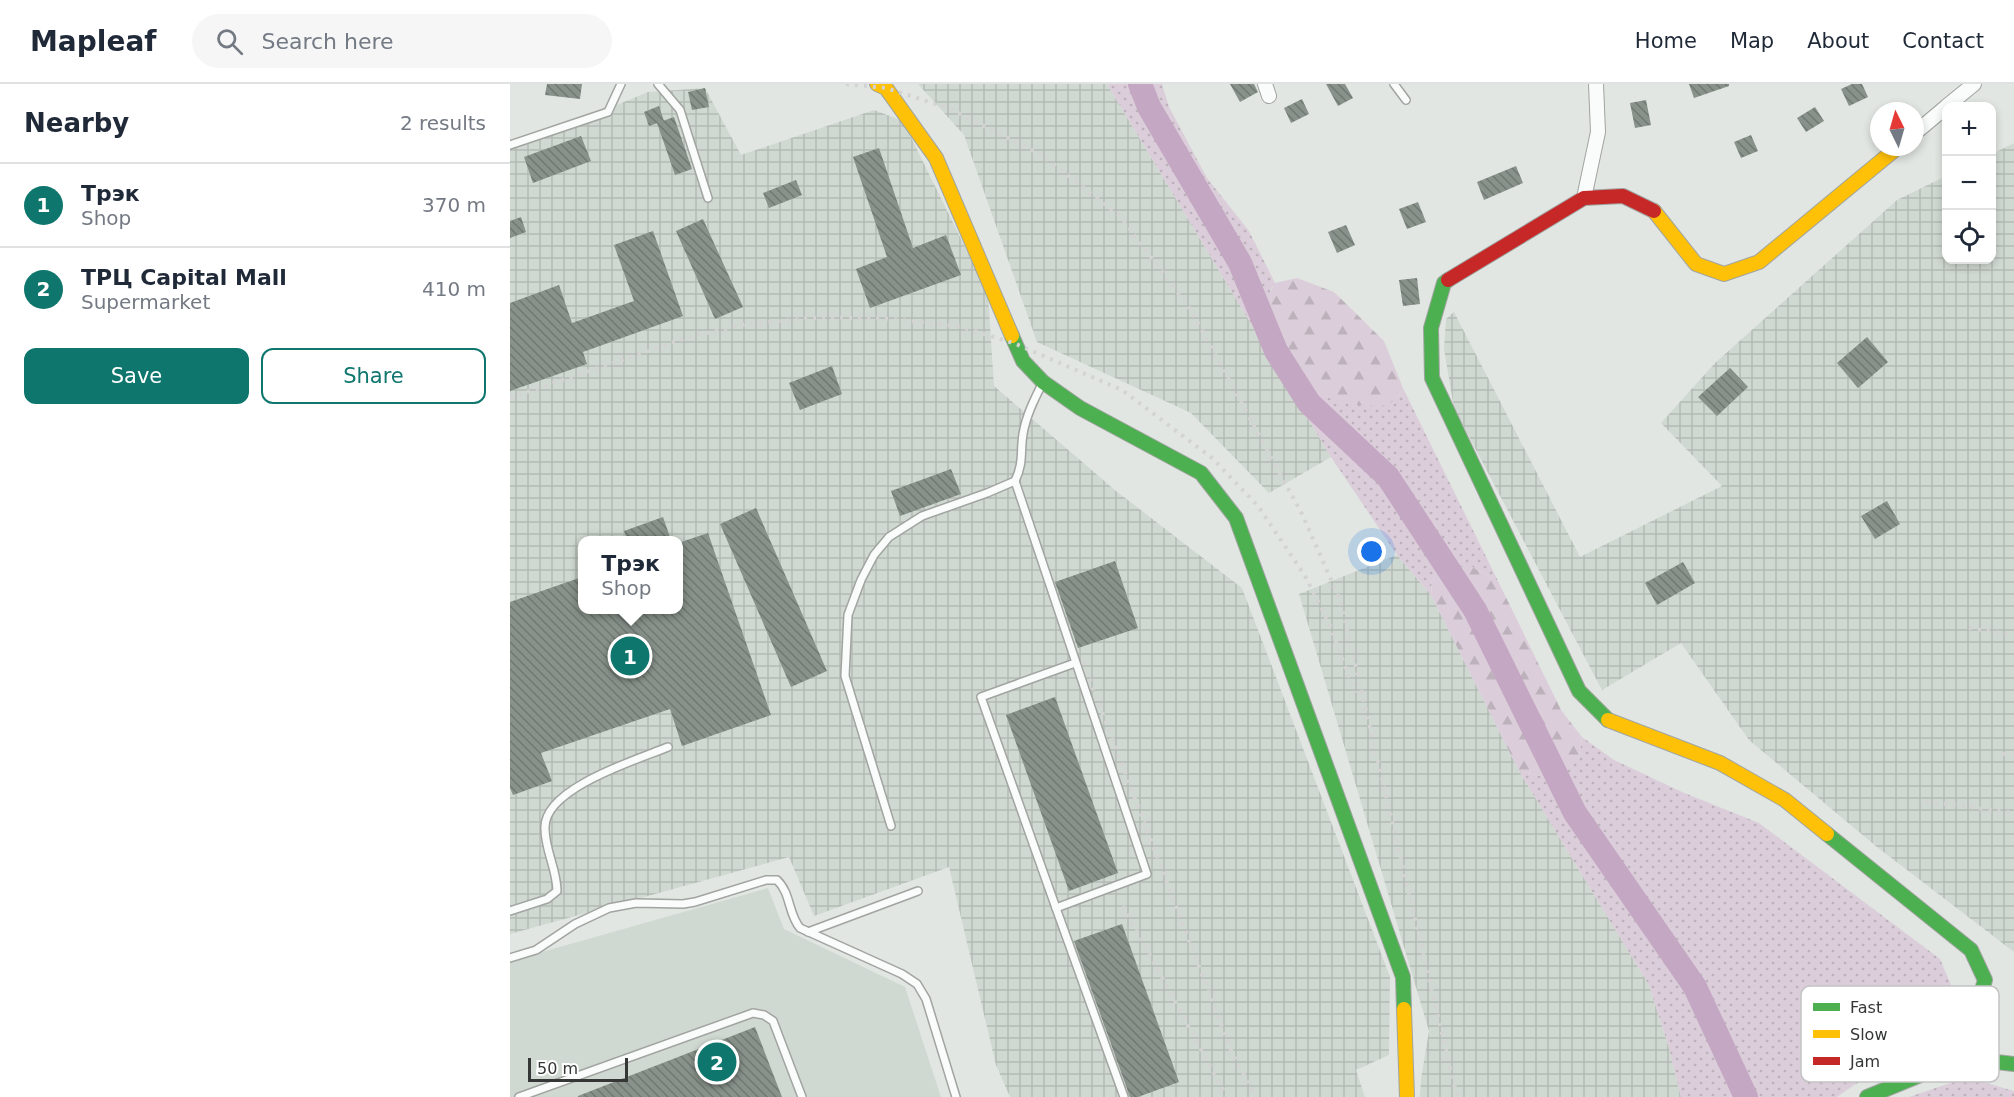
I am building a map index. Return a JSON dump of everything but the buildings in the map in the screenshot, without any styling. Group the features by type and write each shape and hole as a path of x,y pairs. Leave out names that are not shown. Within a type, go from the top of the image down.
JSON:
{"street":[{"path":"877,84 886,88 936,158 1023,362 1043,382 1080,408 1201,473 1236,518 1403,977 1407,1097"},
{"path":"1584,198 1598,132 1596,84"},
{"path":"1953,102 1974,84"},
{"path":"1924,126 1942,111"},
{"path":"1887,156 1759,262 1724,274 1696,264 1652,209 1623,196 1584,198 1444,283 1431,328 1432,378 1579,691 1607,720 1720,763 1785,800 1971,950 1985,980 1983,986"},
{"path":"1999,1062 2014,1064"},
{"path":"1867,1097 1904,1082"}],"lane":[{"path":"510,145 608,112 621,84"},
{"path":"658,84 680,110 708,198"},
{"path":"1394,84 1406,100"},
{"path":"1043,382 1028,413 1023,434 1022,465 1016,481 1147,874 1056,908"},
{"path":"891,826 845,676 848,615 861,580 874,555 889,537 922,516 987,494 1016,481"},
{"path":"1075,663 981,698 1124,1097"},
{"path":"510,911 547,899 557,891 557,879 544,829 546,816 552,806 578,786 598,775 668,747"},
{"path":"510,958 537,950 575,924 609,908 636,903 683,904 766,880 777,880 784,886 794,921 800,928 902,974 916,984 926,999 956,1097"},
{"path":"808,932 918,891"},
{"path":"519,1097 753,1013 764,1015 773,1021 802,1097"}],"shaded area":[{"path":"918,84 1107,84 1331,457 1269,493 1191,413 1037,342 964,135"},
{"path":"705,88 741,155 874,110 903,121 988,294 994,386 1116,491 1242,588 1390,977 1389,1055 1356,1070 1365,1097 1010,1097 996,1065 949,867 814,916 789,857 510,934 510,149 648,92"},
{"path":"2014,143 2014,952 1877,847 1749,740 1681,643 1602,690 1454,408 1444,349 1446,319 1454,312 1580,557 1722,486 1661,423 1715,363 1897,200 1942,178 1942,264 1996,264 1996,152"},
{"path":"1397,555 1431,595 1519,771 1649,985 1669,1048 1681,1097 1420,1097 1429,1031 1299,594"},
{"path":"768,888 784,929 905,987 941,1097 510,1097 510,961"}],"green space":[{"path":"1107,84 1162,84 1169,107 1207,178 1249,231 1275,283 1270,291 1397,399 1403,388 1498,581 1472,567 1432,579 1431,595 1397,555 1331,457"},
{"path":"1297,278 1334,292 1384,341 1403,388 1397,399 1386,405 1378,406 1343,402 1321,394 1305,379 1280,343 1267,309 1270,292 1275,283"},
{"path":"1448,567 1472,567 1498,581 1561,710 1582,737 1579,756 1566,772 1550,778 1519,771 1431,595 1432,579"},
{"path":"1582,737 1614,760 1682,792 1759,823 1940,959 1951,986 1801,986 1801,1082 1860,1082 1837,1097 1681,1097 1669,1048 1649,985 1519,771 1550,778 1579,756"},
{"path":"1953,1082 1983,1082 2014,1091 2014,1097 1909,1097"}],"waterway":[{"path":"1140,84 1149,107 1240,263 1276,351 1309,403 1388,477 1475,610 1575,813 1695,987 1746,1097"}],"railway":[{"path":"846,84 886,88 951,109 1043,156 1120,216 1191,310 1302,514 1340,600 1457,1097"},
{"path":"510,398 689,337 747,324 825,317 893,319 962,327 1016,344 1122,390 1212,458 1258,506 1305,576 1329,623 1355,693"},
{"path":"1969,628 2014,635"},
{"path":"1083,662 1232,1053 1256,1097"},
{"path":"2002,754 2014,755"},
{"path":"1926,801 2014,813"},
{"path":"1123,906 1227,1097"}],"traffic: fast":[{"path":"1448,280 1444,283 1431,328 1432,378 1579,691 1608,720"},
{"path":"1012,336 1023,361 1043,382 1080,408 1201,473 1236,518 1403,977 1404,1009"},
{"path":"1827,834 1971,950 1985,980 1983,986"},
{"path":"1999,1062 2014,1064"},
{"path":"1867,1097 1904,1082"}],"traffic: slow":[{"path":"877,84 886,88 936,158 1012,336"},
{"path":"1654,211 1696,264 1724,274 1759,262 1887,156"},
{"path":"1608,720 1720,763 1785,800 1827,834"},
{"path":"1404,1009 1407,1097"}],"traffic: jam":[{"path":"1448,280 1584,198 1623,196 1654,211"}],"place":[{"name":"Трэк","path":"630,656"},
{"name":"ТРЦ Capital Mall","path":"717,1062"}]}
